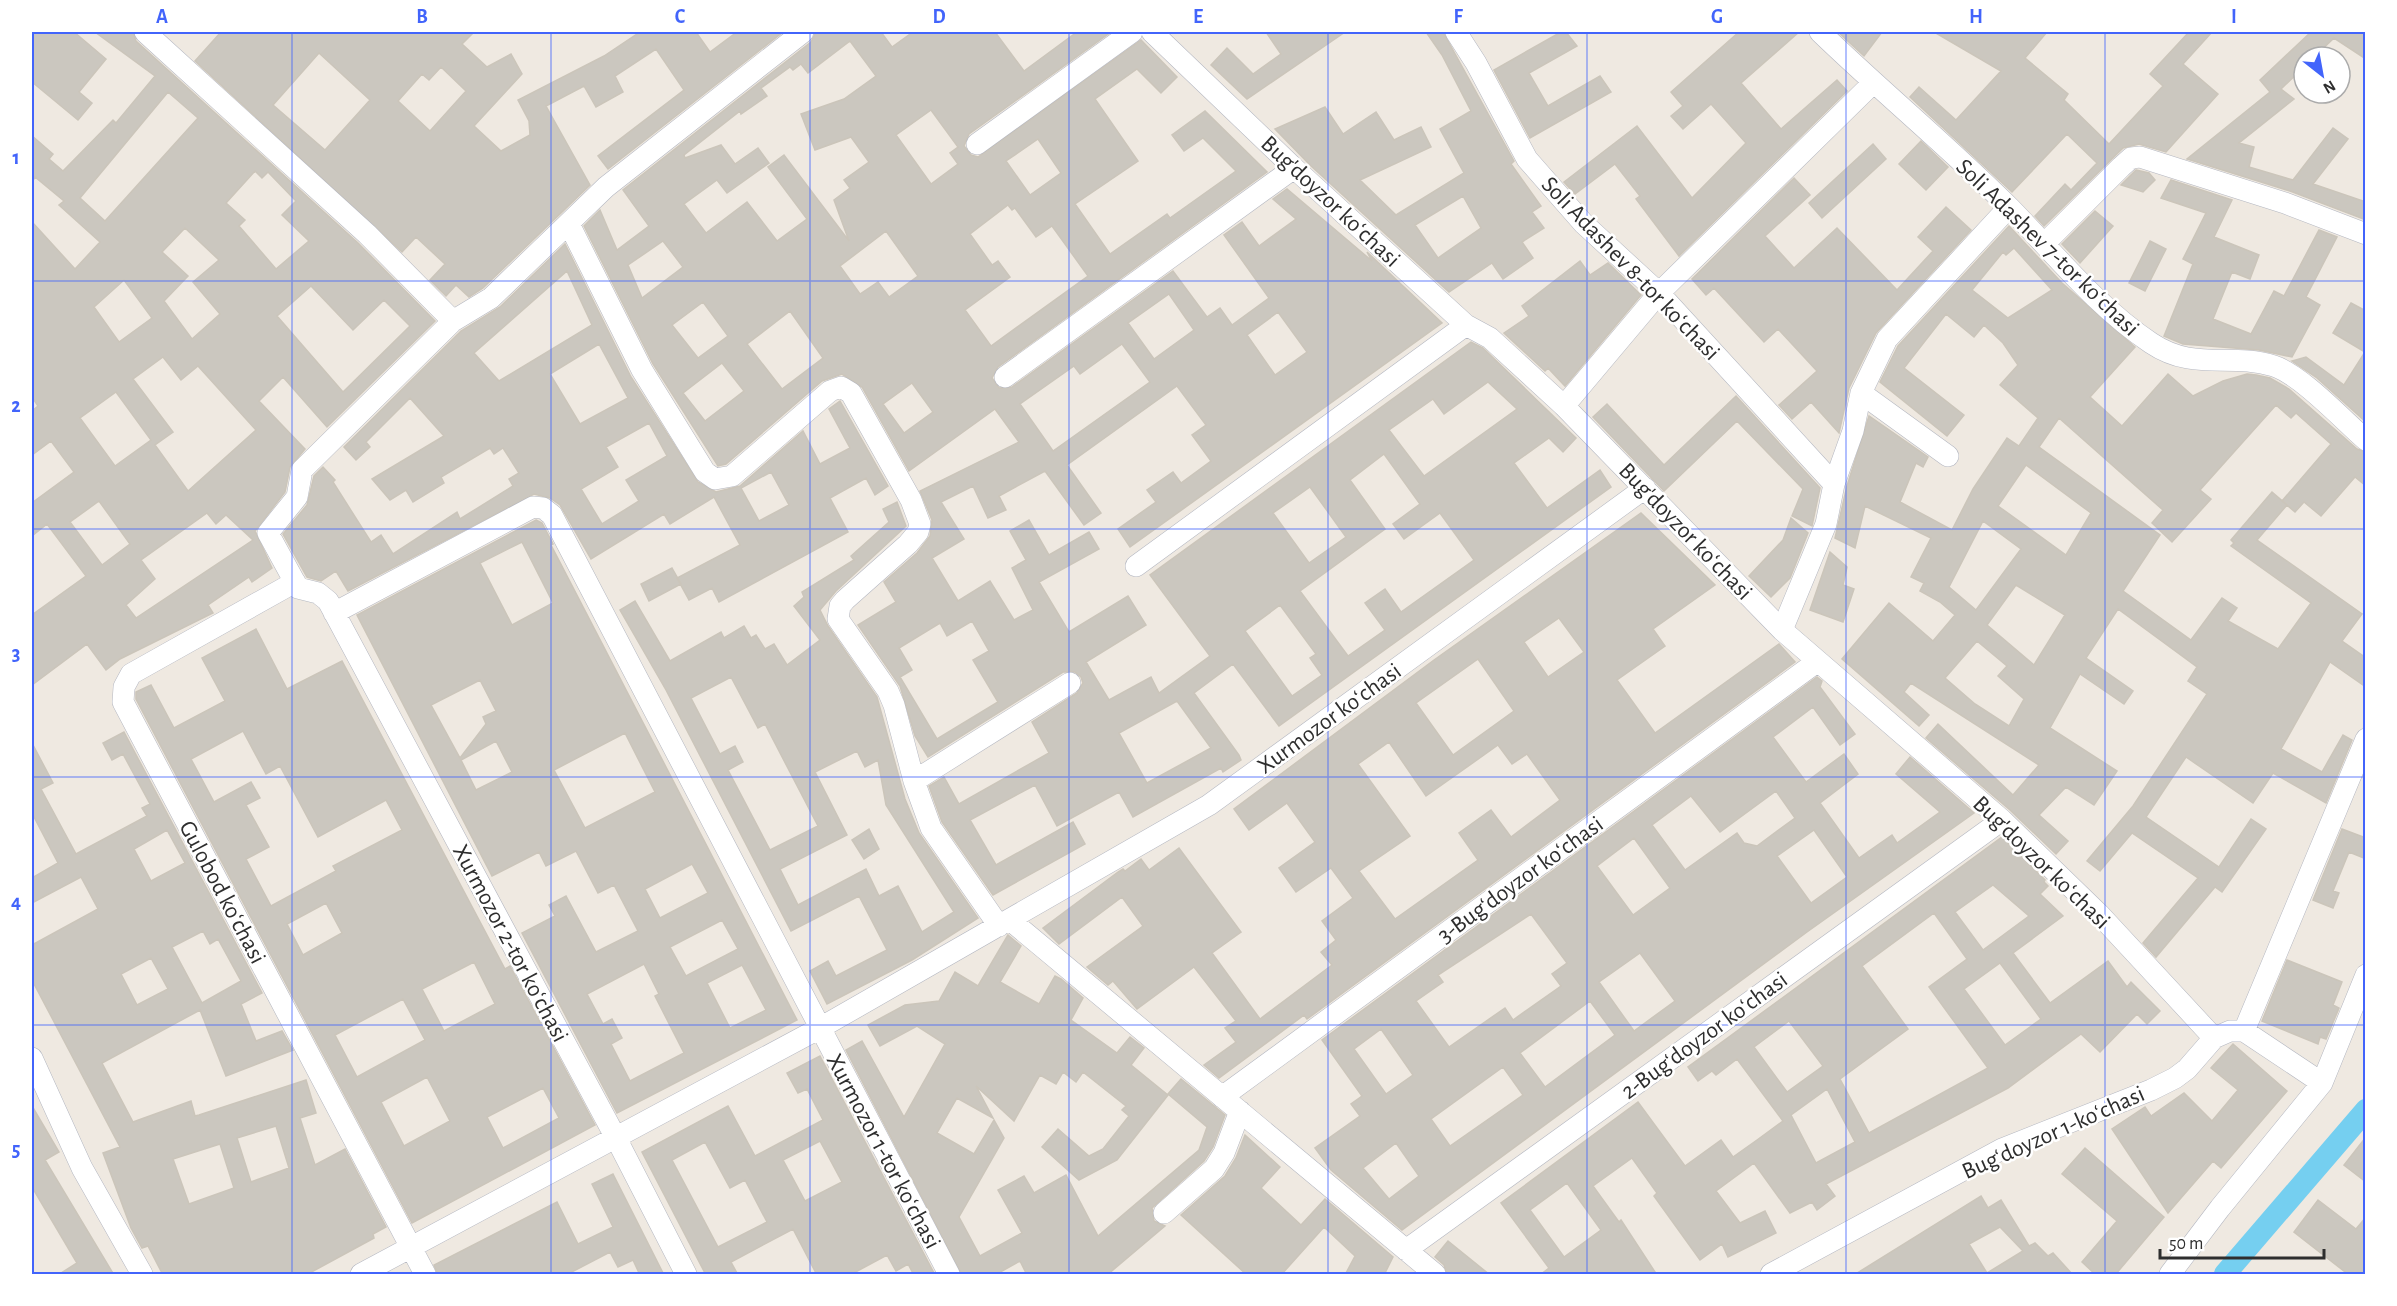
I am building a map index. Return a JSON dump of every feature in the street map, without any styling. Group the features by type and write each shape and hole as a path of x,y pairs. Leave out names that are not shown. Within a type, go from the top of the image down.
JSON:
{"street":[{"path":"145,32 367,234 453,321"},
{"path":"295,582 267,533 297,497 302,470 453,321 491,298 606,187 803,32"},
{"path":"977,144 1132,32"},
{"name":"Bug'doyzor koʻchasi","path":"1152,32 1294,168 1466,325 1490,338 1564,406 1782,630 2002,820 2099,914 2214,1038"},
{"name":"Soli Adashev 8-tor koʻchasi","path":"1456,32 1476,63 1527,159 1584,224 1659,293 1834,484"},
{"name":"Soli Adashev 7-tor koʻchasi","path":"1820,32 2009,207 2122,324 2154,345 2185,360 2249,360 2276,367 2305,386 2366,440"},
{"path":"1564,406 1659,293 1873,83"},
{"path":"2044,244 2121,166 2131,158 2140,157 2285,203 2366,234"},
{"path":"1005,377 1294,168"},
{"path":"1782,630 1826,524 1834,484 1853,430 1861,393 1887,339 2009,207"},
{"path":"569,224 642,370 705,472 714,479 732,476 830,391 841,387 851,393 911,500 920,524 918,532 908,544 845,600 840,606 838,619 888,691 896,711 914,782 931,828 1005,923 1240,1111 1435,1275"},
{"path":"1136,566 1466,325"},
{"path":"1861,393 1948,456"},
{"name":"Xurmozor koʻchasi","path":"361,1275 820,1028 1209,806 1645,488"},
{"name":"Xurmozor 1-tor koʻchasi","path":"334,613 533,507 543,508 552,515 949,1275"},
{"name":"Xurmozor 2-tor koʻchasi","path":"295,582 303,590 325,598 334,613 616,1138 686,1275"},
{"name":"Gulobod koʻchasi","path":"295,582 131,674 124,687 123,702 425,1275"},
{"name":"3-Bugʻdoyzor koʻchasi","path":"1222,1097 1818,661"},
{"path":"914,782 1070,683"},
{"path":"2244,1031 2366,739"},
{"name":"2-Bugʻdoyzor koʻchasi","path":"1406,1250 2002,820"},
{"path":"2170,1275 2220,1208 2322,1083 2366,975"},
{"path":"2214,1038 2230,1031 2244,1031 2322,1083"},
{"name":"Bugʻdoyzor 1-koʻchasi","path":"1771,1275 2002,1149 2151,1090 2187,1069 2214,1038"},
{"path":"32,1058 82,1168 142,1275"},
{"path":"1164,1213 1214,1169 1224,1153 1240,1111"}],"building":[{"path":"32,32 74,32 106,59 79,92 92,103 78,120 32,82"},
{"path":"95,32 133,32 136,41 358,243 435,321 327,427 283,377 259,401 305,449 290,467 285,492 255,531 272,568 252,582 249,577 208,605 213,613 120,659 106,670 87,644 32,685 32,615 86,576 47,524 32,536 32,503 74,472 51,441 32,455 32,411 38,406 32,397 32,222 75,269 100,242 59,205 64,201 35,177 32,182 32,136 53,154 49,159 63,171 113,120 116,123 155,76","holes":["168,92 198,118 105,221 80,198","255,171 262,178 268,172 296,201 282,215 309,241 276,269 239,226 245,220 226,203","185,228 219,260 193,282 220,314 192,339 164,301 188,276 162,252","124,280 152,318 119,342 94,307","311,286 353,330 384,300 410,326 343,392 277,316","163,357 181,380 198,366 256,430 188,491 155,445 173,432 133,379","116,392 151,440 115,466 80,418","99,501 130,544 102,565 70,522","207,513 216,524 226,515 253,540 136,618 126,605 155,579 141,560"]},
{"path":"221,32 474,32 462,44 487,67 511,54 522,74 474,126 501,151 530,135 529,121 518,100 604,56 640,32 696,32 710,52 737,32 783,32 608,169 598,156 684,90 656,49 615,76 623,92 596,107 584,86 546,106 590,185 483,288 469,297 456,285 446,296 430,280 445,264 416,237 402,252 195,61","holes":["319,53 370,100 325,150 273,105","441,67 466,91 430,131 398,101 422,74 429,80"]},
{"path":"816,32 881,32 892,47 913,32 995,32 1024,71 1077,32 1111,32 969,134 964,146 971,155 978,157 1141,40 1177,77 1161,93 1137,69 1095,99 1138,161 1075,204 1110,254 1167,214 1170,218 1236,171 1203,138 1184,151 1172,135 1205,111 1267,172 998,367 992,378 999,388 1012,387 1173,271 1207,317 1220,308 1232,325 1269,298 1224,235 1242,222 1259,246 1296,219 1273,199 1287,189 1372,261 1367,252 1442,323 1130,547 1118,529 1156,502 1147,490 1173,472 1181,483 1211,461 1192,435 1206,425 1177,386 1067,465 1101,513 1084,525 1045,471 999,496 1006,510 988,518 973,486 941,502 964,539 932,558 958,601 990,581 1014,620 1033,610 1012,568 1026,560 1010,531 1029,520 1049,555 1089,532 1099,549 1039,582 1069,632 1128,596 1146,625 1086,662 1109,700 1151,677 1159,693 1210,656 1150,575 1471,342 1483,348 1576,438 1563,452 1549,438 1514,463 1547,508 1600,470 1611,487 1279,726 1233,664 1194,693 1241,760 1223,772 1221,768 1133,817 1119,792 1057,826 1035,785 970,820 996,865 1073,822 1085,844 993,895 942,822 929,786 944,777 959,804 1049,753 1032,722 1077,693 1083,683 1081,677 1075,672 1063,672 928,757 915,736 900,686 858,625 896,602 884,582 917,553 930,536 932,520 920,491 1019,442 995,409 909,471 862,387 842,374 822,381 726,464 718,466 653,364 584,226 600,210 617,250 649,226 623,190 811,42","holes":["850,41 876,76 844,99 801,114 815,150 851,137 869,162 844,180 850,188 834,200 849,241 784,155 768,167 807,219 777,241 747,202 706,233 684,204 717,180 727,193 769,163 758,148 735,164 721,145 685,158 684,155 740,111 741,114 767,96 761,88 790,67 793,70 801,64 808,73","931,110 958,147 950,153 958,164 931,184 896,135","1038,139 1061,173 1030,195 1006,161","1008,205 1012,210 1015,208 1036,237 1052,226 1088,276 991,346 965,310 1010,277 998,261 992,265 970,234","886,231 918,276 889,297 878,282 860,294 840,266","663,241 683,267 642,298 628,265","1169,294 1194,330 1154,359 1128,323","703,302 728,336 698,358 672,325","790,311 823,358 782,389 747,344","1278,312 1307,352 1275,375 1247,335","1122,344 1150,382 1053,451 1020,404 1074,366 1080,374","722,363 744,391 705,421 683,393","1488,382 1517,409 1424,476 1389,430 1433,399 1444,414","912,383 933,412 904,433 883,404","1384,454 1420,504 1393,524 1404,539 1440,513 1474,560 1401,612 1385,589 1365,603 1385,630 1348,656 1300,591 1385,529 1350,480","1310,487 1346,537 1309,563 1273,513","1280,605 1316,654 1310,658 1322,675 1292,696 1245,631","972,621 989,651 973,660 998,702 937,739 900,677 912,670 899,648 940,623 947,636","1177,701 1211,748 1147,783 1119,733"]},
{"path":"1266,32 1345,32 1247,99 1211,65 1227,48 1253,74 1281,54"},
{"path":"1426,32 1443,32 1514,161 1511,164 1541,206 1532,212 1544,228 1522,242 1533,258 1503,279 1492,263 1449,292 1310,165 1275,129 1325,107 1343,134 1376,112 1394,140 1421,127 1431,147 1360,180 1396,215 1464,173 1440,129 1471,111 1442,55","holes":["1463,196 1481,228 1438,258 1415,225"]},
{"path":"1561,32 1566,32 1577,46 1529,73 1548,106 1600,76 1611,92 1530,138 1494,70"},
{"path":"1739,32 1799,32 1741,83 1781,129 1837,80 1847,91 1679,256 1636,199 1640,196 1615,164 1575,194 1564,182 1637,126 1692,198 1746,143 1711,104 1683,129 1671,116 1683,106 1671,92"},
{"path":"1838,32 1882,32 1864,56"},
{"path":"1934,32 2047,32 2025,58 2068,94 2064,100 2109,144 2163,86 2150,74 2189,32 2212,32 2183,64 2218,94 2166,152 2139,144 2123,148 2044,226 2035,216 2065,184 2071,190 2097,163 2067,134 2012,192 1910,97 1919,87 1956,120 2001,71"},
{"path":"2311,32 2366,32 2366,59 2352,50 2352,45 2345,45 2334,38 2327,45 2297,45"},
{"path":"2292,50 2292,78 2281,89 2292,97 2292,101 2239,143 2254,147 2249,167 2293,180 2333,128 2348,139 2313,184 2366,202 2366,220 2290,191 2187,159 2270,92 2260,80"},
{"path":"1921,141 1948,167 1926,190 1899,164"},
{"path":"1873,144 1886,159 1822,218 1809,203"},
{"path":"2136,170 2149,173 2155,180 2143,192 2121,185"},
{"path":"1794,178 1810,195 1765,236 1794,268 1837,228 1897,290 1933,251 1918,237 1946,207 1971,230 1876,333 1849,388 1839,433 1811,402 1792,419 1779,405 1817,371 1778,329 1764,342 1714,288 1706,295 1692,279"},
{"path":"2171,180 2232,200 2214,237 2259,255 2250,279 2232,272 2213,319 2251,334 2274,291 2284,296 2319,230 2337,237 2306,297 2320,305 2292,357 2259,350 2183,344 2164,336 2193,264 2183,259 2206,213 2161,198"},
{"path":"2095,211 2113,226 2080,263 2062,244"},
{"path":"2009,226 2062,283 2135,347 2090,397 2122,426 2168,374 2193,396 2223,381 2247,374 2270,378 2289,389 2357,449 2366,452 2366,486 2355,477 2321,516 2304,502 2295,512 2287,505 2257,540 2362,614 2342,641 2366,658 2366,687 2330,662 2281,749 2322,772 2343,735 2352,740 2326,803 2273,773 2253,803 2186,757 2146,817 2219,867 2251,819 2266,829 2222,892 2215,887 2156,957 2143,943 2198,878 2132,833 2100,871 2087,861 2133,806 2207,694 2188,681 2197,667 2118,609 2086,658 2133,691 2124,704 2080,674 2050,728 2117,771 2094,805 2066,787 2039,815 2068,841 2056,854 2010,810 1926,738 1938,724 2013,795 2039,765 1911,683 1904,692 1929,715 1919,726 1842,659 1889,603 1933,641 1955,615 1940,602 1920,591 1924,583 1911,577 1931,538 1865,506 1855,548 1835,538 1847,486 1869,416 1928,457 1923,467 1916,463 1900,502 1952,530 1973,489 2007,438 2019,446 2038,418 2000,385 2018,365 2003,343 1984,325 1974,337 1946,314 1904,368 1964,415 1947,436 1880,382 1898,346","holes":["2014,248 2052,290 2008,318 1972,290 2003,252 2006,255","2276,405 2291,418 2296,413 2331,444 2282,501 2272,492 2231,540 2234,543 2231,546 2311,603 2278,649 2228,621 2237,608 2222,598 2191,640 2123,591 2160,535 2039,447 2059,418 2163,510 2152,523 2172,542 2211,499 2200,490","2026,465 2091,513 2066,555 1998,506","1983,521 2021,549 1976,610 1949,587","2016,585 2065,615 2034,665 1987,625","1977,641 2007,666 1998,676 2024,699 2009,726 1975,704 1945,678"]},
{"path":"2150,241 2166,249 2145,291 2129,283"},
{"path":"565,244 631,377 698,482 716,492 740,486 803,431 820,464 850,448 829,409 840,401 888,486 875,495 866,478 830,498 848,532 719,602 712,588 689,600 677,578 740,545 714,497 670,524 664,514 591,559 560,505 550,498 534,494 348,591 336,571 321,581 307,577 283,534 307,505 314,476 323,467 335,480 333,482 371,542 381,535 393,554 457,512 460,519 513,486 509,479 519,473 503,448 494,454 490,448 441,477 444,483 413,502 406,490 390,500 372,479 444,436 410,398 366,442 370,447 356,460 344,447 461,331 500,307","holes":["567,271 592,325 499,381 474,353","599,344 628,398 580,424 550,374","649,423 667,456 626,480 639,501 602,524 581,489 618,467 606,447","771,472 789,505 759,521 741,488"]},
{"path":"1580,261 1590,275 1608,263 1641,295 1565,386 1548,368 1545,371 1504,333 1529,316 1522,306"},
{"path":"2351,303 2366,311 2366,422 2317,378 2292,361 2306,357 2344,385 2365,352 2333,333"},
{"path":"1736,396 1820,488 1812,526 1792,516 1803,489 1737,421 1664,491 1593,417 1607,404 1664,465"},
{"path":"897,502 906,526 836,591 820,610 828,626 877,697 905,799 919,833 978,918 912,960 827,1004 810,971 828,961 836,976 887,950 859,896 791,931 666,690 620,610 635,601 670,661 721,632 724,638 744,626 751,638 756,635 765,649 774,644 787,665 820,640 794,606 804,597 802,592 854,560 851,556 889,522 883,509","holes":["731,677 758,728 765,724 818,826 770,850 728,770 743,762 735,746 720,754 691,698","857,751 865,767 878,760 886,805 954,912 922,932 898,886 879,896 866,869 798,905 780,869 847,835 815,772"]},
{"path":"1641,513 1715,585 1653,629 1665,646 1617,680 1655,733 1779,644 1795,662 1307,1019 1304,1015 1219,1078 1204,1065 1236,1042 1225,1028 1236,1021 1194,967 1137,1009 1113,981 1108,985 1087,967 1143,926 1122,897 1059,944 1043,928 1123,869 1125,871 1141,859 1149,870 1179,848 1241,932 1212,953 1260,1019 1332,965 1321,952 1336,940 1322,921 1353,898 1331,868 1296,892 1279,868 1315,842 1287,803 1249,830 1234,809 1434,660","holes":["1559,618 1584,652 1548,677 1524,642","1478,659 1514,711 1453,755 1416,703","1389,742 1426,796 1498,745 1512,764 1527,754 1560,800 1511,837 1491,810 1459,833 1478,860 1395,919 1359,871 1410,836 1358,764"]},
{"path":"1791,518 1808,533 1790,578 1771,597 1749,576 1783,540"},
{"path":"536,520 542,523 553,544 551,545 797,1020 617,1113 522,933 555,916 549,905 566,896 596,952 638,931 614,885 598,893 576,851 546,866 539,852 492,876 357,615","holes":["522,542 553,603 512,625 480,563","480,680 496,711 483,717 486,724 460,758 431,705","625,733 655,792 585,828 554,770","496,741 512,772 476,790 461,760","692,864 708,893 660,918 645,889","722,920 738,949 686,976 670,947","644,964 659,994 655,996 684,1053 630,1081 611,1044 622,1038 612,1019 603,1024 587,994","742,965 766,1010 730,1028 707,983"]},
{"path":"1830,552 1847,567 1843,585 1854,589 1843,622 1810,610"},
{"path":"672,568 681,584 649,601 641,584"},
{"path":"256,629 287,689 342,661 505,969 510,966 595,1125 412,1223 136,699 136,692 151,685 174,728 225,701 202,658","holes":["243,731 266,774 280,766 318,837 386,800 402,830 333,866 336,871 271,906 246,859 269,847 246,805 260,798 251,782 214,802 191,759","326,903 342,933 303,955 287,924","474,962 495,1004 444,1031 422,989","403,999 425,1040 357,1077 335,1035","427,1077 450,1121 404,1146 381,1102","543,1088 559,1118 503,1148 487,1117"]},
{"path":"1817,677 1822,681 1820,687 1855,734 1840,745 1813,707 1773,737 1806,782 1844,754 1858,774 1820,803 1859,858 1892,835 1897,843 1940,812 1896,774 1910,757 1974,813 1807,932 1402,1230 1331,1170 1315,1148 1360,1116 1351,1104 1362,1096 1322,1040","holes":["1776,791 1795,818 1757,846 1744,843 1737,833 1685,870 1652,825 1691,796 1720,832","1814,830 1847,877 1811,903 1777,856","1634,838 1670,888 1633,915 1597,866","1531,914 1567,963 1552,974 1561,986 1513,1020 1505,1008 1449,1047 1416,1001 1443,982 1438,975","1640,953 1675,1001 1634,1031 1599,982","1590,1001 1615,1035 1545,1087 1520,1053","1381,1029 1413,1075 1386,1094 1354,1049","1503,1067 1523,1095 1450,1146 1431,1119","1396,1143 1419,1176 1389,1199 1363,1168"]},
{"path":"124,732 262,993 241,1004 256,1041 282,1031 293,1050 226,1076 200,1010 102,1063 133,1122 191,1101 195,1116 306,1080 316,1113 300,1118 315,1165 345,1149 386,1227 373,1234 374,1238 306,1275 163,1275 148,1246 142,1248 131,1228 103,1153 120,1147 32,980 32,945 98,909 81,877 32,903 32,878 58,863 32,813 32,743 53,783 41,789 76,854 147,816 142,808 150,804 123,754 112,760 103,743","holes":["167,830 185,863 151,881 134,849","203,931 210,944 218,939 241,981 202,1003 172,947","151,958 168,989 137,1005 121,974","276,1126 289,1168 251,1182 237,1138","220,1144 234,1188 189,1204 173,1159"]},
{"path":"869,829 879,849 864,859 852,840"},
{"path":"2342,829 2366,838 2366,859 2349,852 2333,891 2339,893 2333,908 2313,900"},
{"path":"2002,837 2045,880 2048,886 2040,894 2063,916 2013,953 2050,1003 2108,961 2127,987 2131,982 2160,1011 2147,1024 2137,1014 2100,1052 2081,1034 2008,1088 1826,1184 1835,1196 1817,1210 1812,1202 1790,1213 1754,1163 1716,1191 1740,1223 1765,1211 1776,1233 1728,1257 1722,1244 1700,1260 1654,1196 1657,1193 1632,1158 1593,1186 1619,1222 1621,1220 1657,1275 1540,1275 1549,1268 1501,1203 1638,1102 1685,1166 1721,1140 1733,1157 1783,1121 1737,1059 1716,1075 1712,1071 1698,1081 1688,1067","holes":["1993,885 2029,916 1983,950 1955,912","1934,913 1967,959 1929,987 1988,1068 1869,1133 1840,1079 1908,1029 1862,966","2000,963 2041,1019 2005,1045 1964,989","1789,1021 1823,1066 1787,1092 1754,1047","1827,1089 1855,1142 1816,1163 1791,1115","1567,1183 1601,1230 1564,1257 1530,1210"]},
{"path":"1008,935 1021,946 1000,982 1039,1004 1055,976 1061,979 1083,998 1071,1020 1117,1053 1130,1037 1144,1048 1131,1065 1168,1095 1117,1160 1079,1180 1042,1147 1058,1129 1089,1156 1103,1149 1129,1116 1122,1110 1126,1106 1083,1072 1076,1082 1063,1072 1056,1084 1040,1075 1014,1121 976,1086 993,1118 957,1098 937,1133 974,1154 994,1120 1004,1138 959,1217 980,1256 1022,1233 998,1190 1024,1176 1034,1193 1066,1175 1098,1236 1199,1150 1207,1127 1168,1094 1181,1079 1225,1115 1213,1147 1204,1161 1152,1208 1154,1221 1165,1226 1107,1275 1027,1275 1020,1261 995,1275 962,1275 846,1050 862,1041 904,1117 945,1044 917,1026 880,1046 868,1025 905,1005 939,1001 955,972 978,986"},
{"path":"2287,960 2342,982 2333,1005 2339,1008 2326,1039 2320,1037 2318,1044 2262,1021"},
{"path":"2233,1044 2287,1091 2221,1168 2213,1161 2168,1213 2112,1129 2145,1107 2151,1116 2184,1093 2212,1121 2238,1090 2211,1068"},
{"path":"820,1056 935,1275 914,1275 908,1264 896,1271 887,1255 850,1275 817,1275 793,1229 731,1262 738,1275 706,1275 642,1152 728,1106 755,1156 823,1120 807,1089 798,1093 787,1073","holes":["820,1141 842,1182 805,1201 783,1160","705,1142 730,1188 745,1180 767,1222 718,1247 672,1160"]},
{"path":"32,1106 59,1152 45,1160 114,1275 58,1275 77,1263 32,1187"},
{"path":"1245,1135 1280,1167 1261,1188 1301,1225 1325,1199 1393,1257 1384,1275 1345,1275 1355,1256 1324,1227 1281,1275 1247,1275 1181,1215 1225,1176 1236,1158"},
{"path":"2366,1137 2366,1182 2344,1165"},
{"path":"2085,1148 2164,1217 2115,1275 2096,1275 2082,1262 2117,1221 2062,1174"},
{"path":"613,1174 664,1275 640,1275 633,1260 618,1267 610,1252 566,1275 438,1275 434,1265 557,1202 578,1244 613,1227 592,1184"},
{"path":"1981,1196 1988,1208 2001,1200 2029,1246 2035,1243 2048,1256 2053,1253 2073,1275 1854,1275","holes":["2000,1227 2023,1251 1987,1273 1969,1244"]},
{"path":"2318,1200 2356,1229 2366,1217 2366,1275 2349,1275 2294,1232"},
{"path":"1448,1241 1490,1275 1447,1275 1444,1265 1435,1257"}],"waterway":[{"path":"2225,1274 2366,1110"}]}
